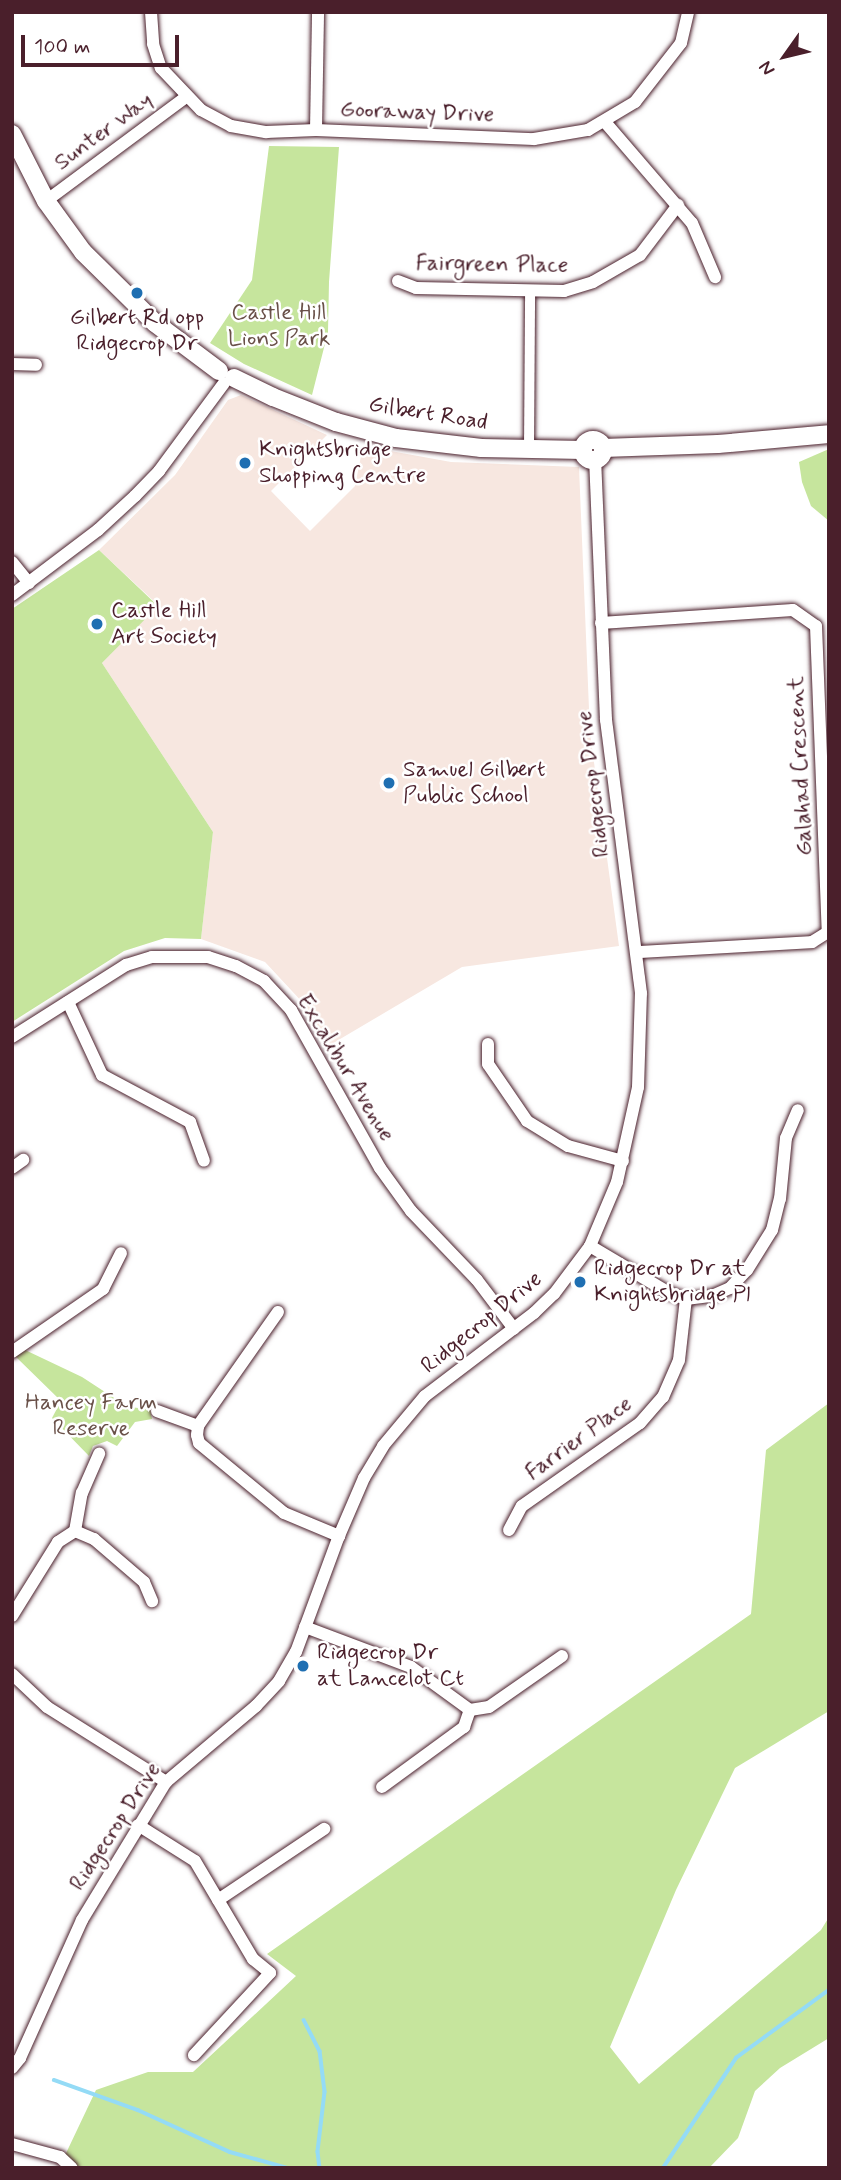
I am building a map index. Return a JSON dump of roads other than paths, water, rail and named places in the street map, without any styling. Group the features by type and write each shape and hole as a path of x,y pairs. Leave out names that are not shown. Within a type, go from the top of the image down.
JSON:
{"main road":[{"name":"Gilbert Road","path":"12,134 46,201 69,234 115,286 155,323 225,377 326,418 397,438 481,448 594,452 829,434"}],"street":[{"name":"Gooraway Drive","path":"151,12 153,44 161,68 201,110 231,126 266,132 316,130 534,139 588,130 635,103 681,43 688,12"},
{"path":"316,130 318,12"},
{"name":"Sunter Way","path":"46,201 186,97"},
{"path":"606,122 692,223 715,277"},
{"name":"Fairgreen Place","path":"398,281 416,288 564,291 593,282 640,255 678,205"},
{"path":"529,449 530,290"},
{"path":"12,364 36,365"},
{"path":"12,595 98,530 135,496 159,471 225,377"},
{"name":"Ridgecrop Drive","path":"12,2068 20,2058 82,1920 166,1782 256,1706 279,1681 296,1652 339,1536 364,1478 403,1420 446,1378 514,1329 554,1294 590,1246 623,1161 641,1061 641,993 607,734 594,452"},
{"path":"12,562 29,583"},
{"name":"Galahad Crescent","path":"601,622 793,610 816,626 828,932 812,942 637,952"},
{"name":"Excalibur Avenue","path":"12,1037 126,965 152,957 208,957 236,966 264,981 291,1010 380,1168 411,1211 477,1280 514,1329"},
{"path":"68,1002 102,1075 190,1122 204,1161"},
{"path":"488,1044 488,1064 527,1121 568,1146 623,1161"},
{"path":"590,1246 669,1293 686,1299 712,1296 730,1288 747,1270 772,1230 780,1199 786,1138 798,1110"},
{"path":"12,1168 23,1160"},
{"path":"12,1352 103,1289 121,1253"},
{"name":"Farrier Place","path":"509,1530 522,1506 639,1423 663,1397 680,1360 686,1299"},
{"path":"278,1312 198,1426 199,1443 284,1513 339,1536"},
{"path":"157,1411 198,1426"},
{"path":"12,1616 58,1542 75,1531 82,1493 99,1454"},
{"path":"75,1531 93,1539 144,1582 152,1601"},
{"path":"306,1626 411,1667 470,1710 489,1707 562,1656"},
{"path":"12,1674 47,1707 166,1782"},
{"path":"382,1787 464,1727 470,1710"},
{"path":"138,1825 195,1861 253,1959 270,1973 194,2055"},
{"path":"218,1899 324,1829"},
{"path":"12,2144 60,2157 72,2168"}],"waterway":[{"path":"663,2168 736,2058 829,1990"},
{"path":"304,2020 320,2051 325,2092 318,2152 320,2168"},
{"path":"54,2080 138,2110 230,2152 288,2168"}],"place":[{"name":"Gilbert Rd opp Ridgecrop Dr","path":"137,293"},
{"name":"Knightsbridge Shopping Centre","path":"245,463"},
{"name":"Castle Hill Art Society","path":"97,624"},
{"name":"Samuel Gilbert Public School","path":"389,783"},
{"name":"Ridgecrop Dr at Knightsbridge Pl","path":"580,1282"},
{"name":"Ridgecrop Dr at Lancelot Ct","path":"303,1666"}],"park label":[{"name":"Castle Hill Lions Park","path":"279,326"},
{"name":"Hancey Farm Reserve","path":"91,1416"}]}
